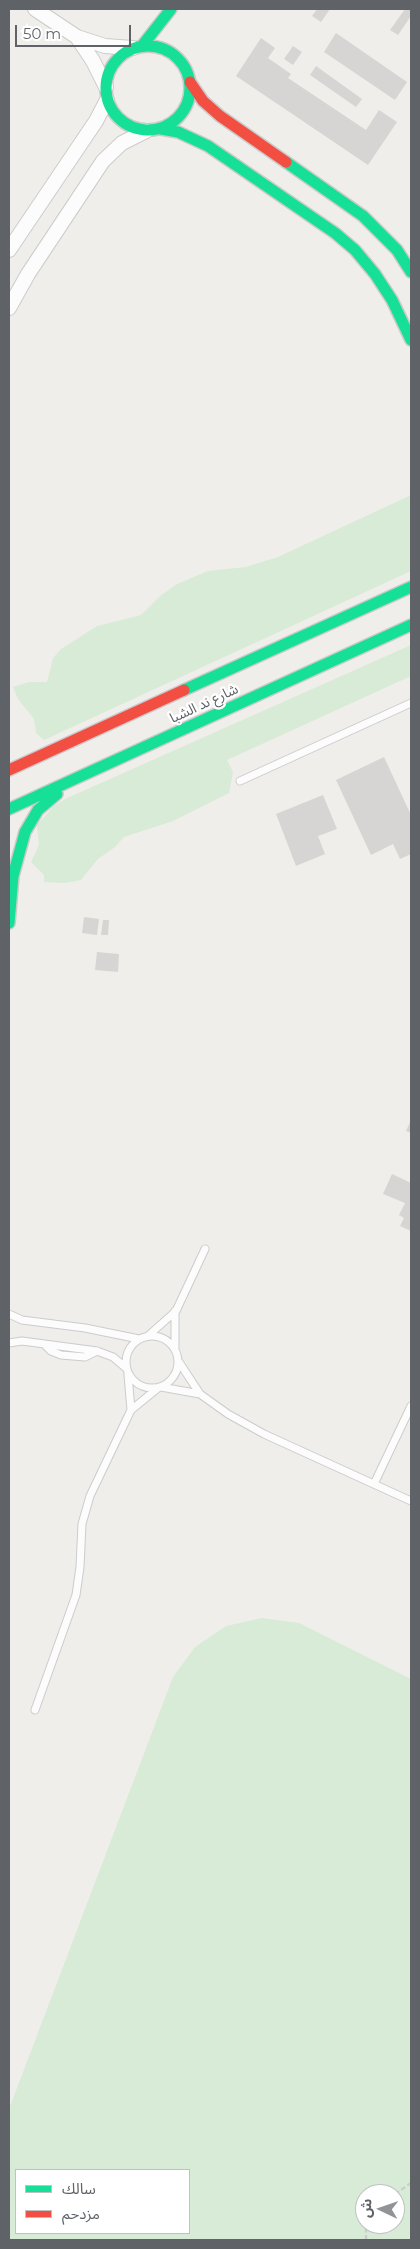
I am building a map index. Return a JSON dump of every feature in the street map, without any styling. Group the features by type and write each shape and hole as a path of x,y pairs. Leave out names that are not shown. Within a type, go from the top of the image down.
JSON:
{"street":[{"path":"34,9 77,38 105,46 156,46 168,50 179,59 186,70 190,82 203,101 220,116 363,216 397,250 411,272"},
{"path":"9,250 96,121 106,93 107,77 116,59 138,47 171,9"},
{"path":"77,38 93,61 112,112 122,122 133,128 146,131"},
{"path":"161,129 174,122 184,111 189,97 190,82"},
{"path":"9,308 28,274 103,161 122,143 146,131 161,129 178,132 208,146 335,233 355,250 375,274 392,300 411,340"},
{"name":"شارع ند الشبا","path":"9,770 411,587"},
{"path":"397,632 402,621 411,616"},
{"name":"شارع ند الشبا","path":"9,809 73,782 411,625"},
{"path":"9,923 13,876 25,832 38,810 73,782"}],"lane":[{"path":"240,781 411,703"},
{"path":"148,1336 176,1311 205,1249"},
{"path":"176,1311 175,1349 178,1362 200,1394 228,1414 255,1429 411,1500"},
{"path":"9,1314 22,1320 85,1328 139,1339"},
{"path":"131,1410 126,1361 130,1348 139,1339 148,1336 160,1337 175,1349"},
{"path":"9,1343 22,1341 97,1351 112,1357 141,1386 160,1387 200,1394"},
{"path":"35,1710 76,1595 80,1568 82,1524 85,1510 131,1410 160,1387 167,1384 176,1374 178,1362"},
{"path":"374,1484 411,1406"}],"green space":[{"path":"411,495 411,571 44,740 36,733 34,719 18,699 13,687 29,682 47,682 53,658 61,649 97,626 141,615 160,596 177,584 208,571 246,567 278,557"},
{"path":"411,645 411,676 227,760 233,772 229,793 173,821 124,837 115,847 98,859 81,880 65,883 44,882 44,875 31,862 39,845 37,825 54,806 65,799"},
{"path":"262,1618 299,1623 411,1679 411,2240 9,2240 9,2109 173,1677 195,1647 226,1626"}],"building":[{"path":"317,9 330,9 321,22 312,16"},
{"path":"405,9 411,9 411,16 398,35 390,30"},
{"path":"336,33 407,82 395,100 324,52"},
{"path":"261,38 275,48 268,58 291,74 288,78 366,130 379,110 397,122 368,165 236,76"},
{"path":"293,46 302,52 293,65 284,59"},
{"path":"316,66 362,99 356,107 310,75"},
{"path":"384,757 411,815 411,854 400,859 393,844 371,855 336,780"},
{"path":"323,795 337,829 318,836 325,854 296,866 276,814"},
{"path":"84,917 99,919 97,935 82,933"},
{"path":"103,920 109,920 108,935 101,935"},
{"path":"97,952 119,954 118,972 95,970"},
{"path":"411,1120 411,1133 406,1131"},
{"path":"392,1174 411,1183 411,1231 400,1226 404,1218 399,1215 405,1203 383,1194"}],"traffic: fast":[{"path":"142,46 171,9"},
{"path":"148,46 164,49 178,58 187,72 190,88 187,104 178,118 164,127 148,130 132,127 118,118 109,104 106,88 109,72 118,58 132,49 148,46"},
{"path":"161,129 178,132 208,146 335,233 355,250 375,274 392,300 411,340"},
{"path":"286,162 363,216 397,250 411,272"},
{"path":"184,690 411,587"},
{"path":"9,809 411,625"},
{"path":"9,923 13,876 25,832 38,810 57,794"}],"traffic: jam":[{"path":"190,82 203,101 220,116 286,162"},
{"path":"9,770 184,690"}]}
